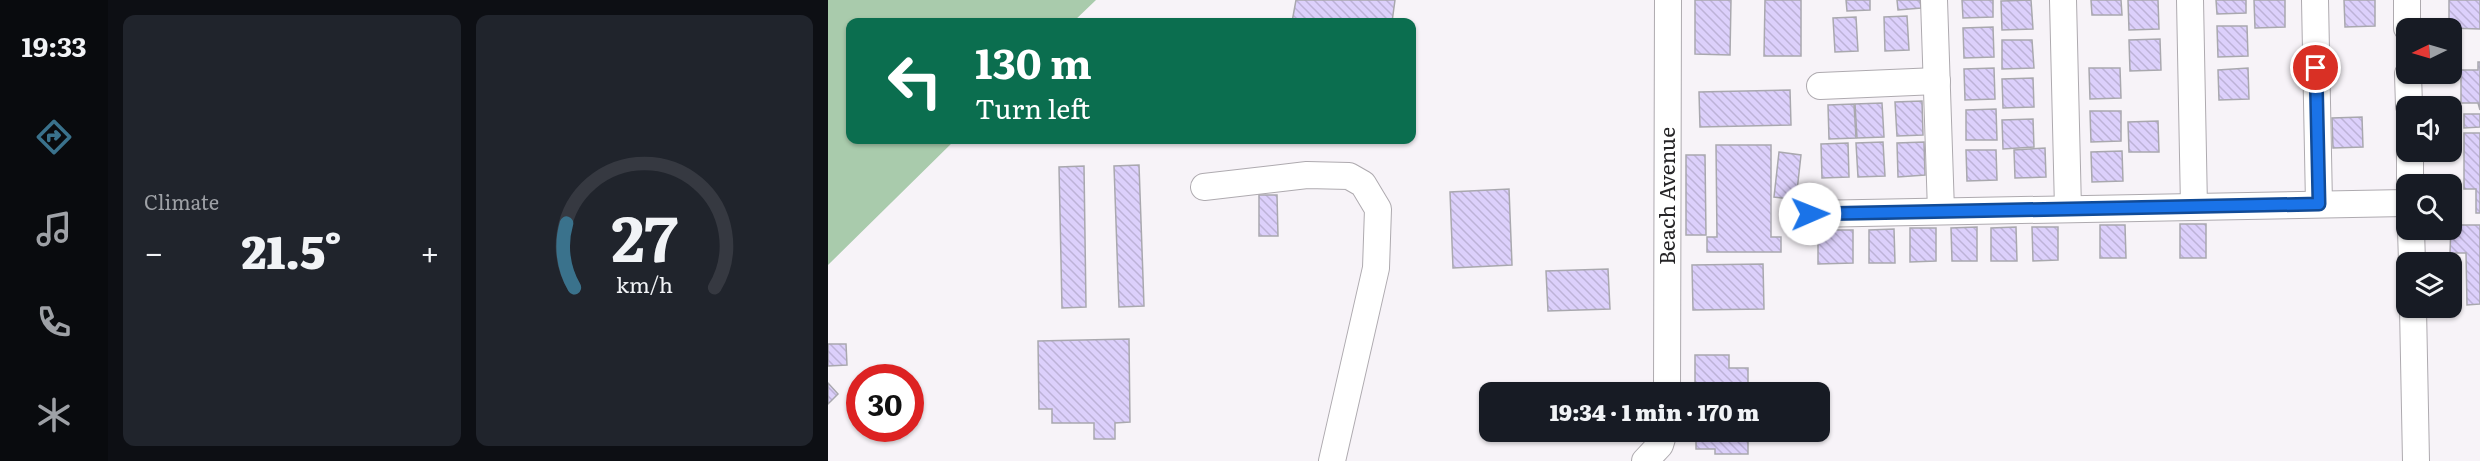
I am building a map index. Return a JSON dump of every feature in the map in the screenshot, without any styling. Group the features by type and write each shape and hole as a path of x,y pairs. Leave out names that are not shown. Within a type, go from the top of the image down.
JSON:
{"street":[{"name":"Beach Avenue","path":"1667,382 1668,0"},
{"path":"1934,0 1941,211"},
{"path":"2063,0 2068,209"},
{"path":"2190,0 2194,207"},
{"path":"2315,0 2319,204"},
{"path":"2407,0 2407,18"},
{"path":"1820,86 1937,81"},
{"path":"1204,187 1307,175 1349,176 1363,184 1378,209 1376,268 1332,461"},
{"path":"1810,214 2396,204"},
{"path":"2413,318 2416,461"},
{"path":"1646,461 1661,442"}],"green space":[{"path":"828,0 1096,0 1077,18 846,18 846,144 951,144 828,265"}],"building":[{"path":"1296,0 1395,0 1393,18 1293,18"},
{"path":"1695,0 1731,0 1730,55 1695,54"},
{"path":"1765,0 1801,0 1801,56 1764,56"},
{"path":"1846,0 1870,0 1870,10 1847,11"},
{"path":"1897,0 1920,0 1921,8 1898,10"},
{"path":"1962,0 1993,0 1993,17 1963,18"},
{"path":"2031,0 2033,29 2002,30 2001,1"},
{"path":"2091,0 2121,0 2122,15 2092,15"},
{"path":"2128,0 2158,0 2159,29 2129,30"},
{"path":"2216,0 2246,0 2246,13 2217,14"},
{"path":"2254,0 2285,0 2285,27 2255,28"},
{"path":"2344,0 2375,0 2375,26 2345,27"},
{"path":"2449,0 2480,0 2480,29 2462,28 2462,18 2449,18"},
{"path":"1907,16 1909,50 1885,51 1884,17"},
{"path":"1856,17 1858,51 1835,52 1833,18"},
{"path":"2217,26 2247,26 2248,56 2218,57"},
{"path":"1993,27 1994,57 1964,58 1963,28"},
{"path":"2160,39 2161,70 2130,71 2129,40"},
{"path":"2002,40 2032,40 2034,68 2002,69"},
{"path":"2478,62 2480,62 2480,110 2478,103 2462,103 2461,96 2462,70 2478,70"},
{"path":"1994,68 1995,99 1965,100 1964,69"},
{"path":"2089,68 2120,68 2121,98 2090,99"},
{"path":"2248,68 2249,99 2219,100 2218,70"},
{"path":"2033,78 2034,107 2003,108 2002,79"},
{"path":"1790,90 1791,125 1700,127 1699,92"},
{"path":"1922,101 1923,135 1897,136 1895,102"},
{"path":"1882,103 1884,137 1857,138 1855,104"},
{"path":"1854,104 1856,138 1829,139 1828,105"},
{"path":"1996,109 1997,140 1966,140 1966,110"},
{"path":"2090,111 2121,111 2121,141 2091,142"},
{"path":"2464,114 2480,114 2480,127 2464,128"},
{"path":"2362,117 2363,147 2333,148 2332,118"},
{"path":"2033,119 2034,147 2003,149 2002,120"},
{"path":"2158,121 2159,152 2129,152 2128,122"},
{"path":"2464,133 2480,133 2480,213 2476,213 2476,189 2464,189"},
{"path":"1883,142 1885,176 1858,177 1856,143"},
{"path":"1924,142 1925,175 1898,177 1897,143"},
{"path":"1848,143 1849,177 1822,178 1821,144"},
{"path":"1716,145 1771,145 1771,237 1781,237 1781,252 1707,252 1707,237 1717,237"},
{"path":"2045,148 2046,177 2015,178 2014,150"},
{"path":"1966,150 1996,150 1997,180 1967,181"},
{"path":"2122,151 2123,181 2092,182 2091,152"},
{"path":"1779,152 1801,155 1796,200 1774,197"},
{"path":"1686,155 1705,155 1706,235 1686,235"},
{"path":"1139,165 1144,306 1119,307 1114,166"},
{"path":"1084,166 1086,307 1062,308 1059,167"},
{"path":"1509,189 1512,265 1453,268 1450,192"},
{"path":"1259,195 1277,195 1278,236 1259,236"},
{"path":"2180,224 2206,224 2206,258 2180,258"},
{"path":"2100,225 2125,225 2126,258 2100,258"},
{"path":"2462,225 2480,225 2480,304 2467,305 2466,253 2450,252 2450,240 2462,240"},
{"path":"1977,227 1977,261 1952,261 1951,228"},
{"path":"2016,227 2017,261 1991,261 1991,228"},
{"path":"2032,227 2058,227 2058,260 2033,261"},
{"path":"1910,228 1936,228 1936,261 1910,262"},
{"path":"1894,229 1895,263 1869,263 1869,230"},
{"path":"1818,230 1853,230 1853,263 1818,264"},
{"path":"1763,264 1764,309 1693,310 1692,265"},
{"path":"1608,269 1610,309 1548,311 1546,271"},
{"path":"1129,339 1130,422 1115,423 1115,439 1094,439 1094,423 1052,423 1052,409 1039,409 1038,341"},
{"path":"828,344 846,344 847,364 828,366"},
{"path":"1695,355 1729,355 1729,368 1748,368 1748,382 1695,382"},
{"path":"828,383 838,394 828,404"},
{"path":"1696,442 1748,442 1748,454 1715,454 1715,449 1696,449"}],"route":[{"path":"1810,214 2319,204 2316,68"}]}
